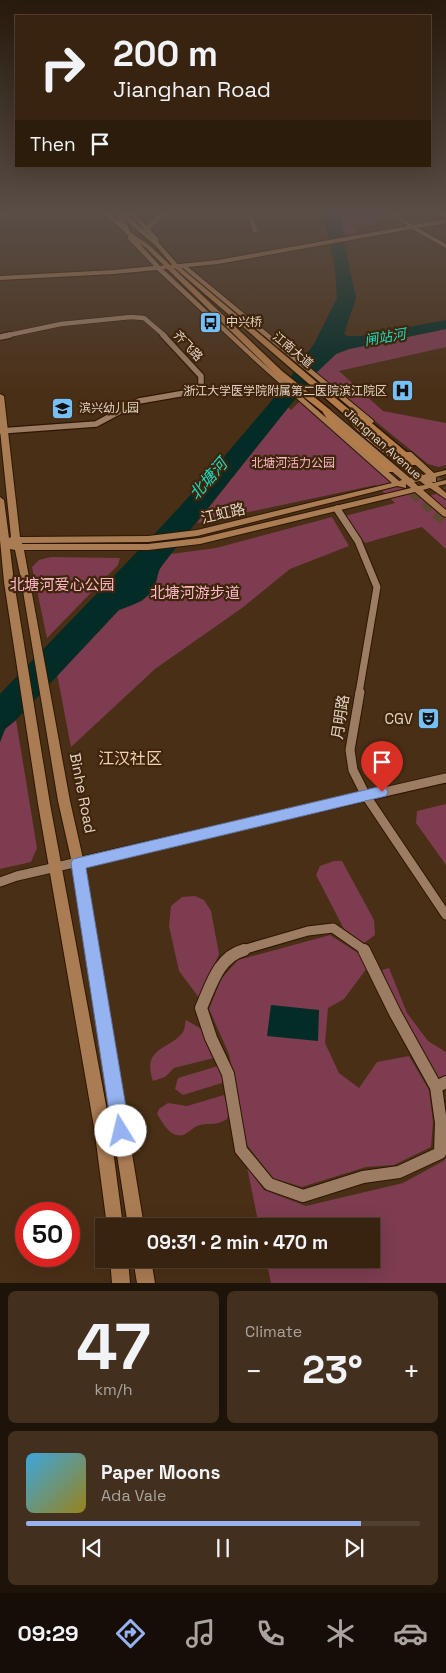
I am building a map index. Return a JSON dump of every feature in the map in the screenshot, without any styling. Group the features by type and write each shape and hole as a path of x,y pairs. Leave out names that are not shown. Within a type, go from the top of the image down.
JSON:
{"highway":[{"name":"Jiangnan Avenue","path":"177,274 253,352 320,409"},
{"name":"江南大道","path":"180,274 213,294 348,413"},
{"path":"320,409 390,470"},
{"path":"348,413 358,416 414,463"}],"main road":[{"path":"0,279 80,274"},
{"path":"175,274 193,302 253,352"},
{"path":"193,302 203,301"},
{"path":"271,344 342,399 432,475 433,486"},
{"name":"Binhe Road","path":"0,396 1,431 18,544 26,579 64,801 78,863 135,1218"},
{"path":"320,409 398,484 416,490"},
{"name":"Jiangnan Avenue","path":"320,409 410,482 416,490 446,514"},
{"name":"江南大道","path":"348,413 350,419 370,437 446,497"},
{"name":"江虹路","path":"2,543 148,547 200,541 239,527 446,472"},
{"name":"江虹路","path":"239,527 337,509 446,482"},
{"path":"0,500 2,543 44,804 102,1127 113,1218"},
{"path":"120,1268 122,1283"},
{"path":"144,1268 146,1283"}],"street":[{"name":"齐飞路","path":"1,431 96,424 139,401 191,392 201,385 201,376 169,340 144,318 131,317 61,324 2,336"},
{"name":"月明路","path":"337,509 358,541 377,587 350,750 353,770 366,796 446,915"},
{"path":"0,882 17,876 446,778"},
{"path":"334,928 366,951 395,1013 441,1084 440,1153 399,1172 363,1177 303,1196 269,1184 241,1150 228,1074 211,1038 201,1008 217,970 233,953 308,931 334,928"}],"green space":[{"path":"446,329 446,347 339,371 383,411 446,423 446,465 439,467 428,464 316,373 336,354 349,349"},
{"name":"北塘河活力公园","path":"302,399 418,499 446,491 446,549 422,527 365,543 345,516 395,503 376,485 197,523 288,407 291,410"},
{"name":"北塘河游步道","path":"332,517 349,546 290,569 242,608 155,669 71,747 57,674 119,610 142,601 154,589 156,574 171,554 216,548"},
{"name":"北塘河爱心公园","path":"51,557 120,558 118,565 47,638 32,567 39,560"},
{"path":"16,720 37,848 31,862 0,869 0,742 5,729"},
{"path":"446,804 446,865 416,823 417,811"},
{"path":"334,861 342,861 374,920 375,935 364,943 344,929 316,875 320,866"},
{"path":"195,896 204,900 211,911 219,954 200,999 179,971 169,926 171,906 182,897"},
{"path":"330,935 361,955 367,968 344,999 328,1008 325,1043 339,1073 359,1088 377,1062 409,1056 429,1090 433,1122 431,1147 394,1165 366,1167 302,1187 273,1178 247,1145 229,1054 209,1009 221,979 238,960"},
{"path":"389,968 407,1013 428,1041 446,1052 446,1075 437,1080 403,1019 382,970"},
{"path":"186,1020 205,1031 214,1058 174,1068 165,1077 153,1081 150,1070 154,1055 183,1032"},
{"path":"218,1066 224,1074 222,1083 183,1095 175,1089 178,1078"},
{"path":"224,1095 229,1112 227,1119 215,1124 198,1126 183,1135 171,1132 157,1114 159,1109 168,1103 187,1106"},
{"path":"446,1153 446,1283 271,1283 268,1268 380,1268 380,1218 257,1218 247,1167 264,1190 306,1206 403,1183 445,1160"}],"water":[{"path":"335,274 351,274 356,298 344,334 347,336 360,336 446,320 446,329 349,349 336,354 316,373 163,564 149,595 133,605 119,610 16,720 5,729 0,742 0,694 206,478 284,386 314,344 337,298"},
{"path":"271,1005 319,1010 318,1041 267,1036"}],"tunnel":[{"path":"390,470 414,492"},
{"path":"425,472 446,487"},
{"path":"412,491 446,522"}],"place":[{"name":"中兴桥","path":"210,322"},
{"name":"浙江大学医学院附属第二医院滨江院区","path":"403,391"},
{"name":"滨兴幼儿园","path":"63,408"},
{"name":"CGV","path":"429,718"}],"district":[{"name":"江汉社区","path":"130,758"}],"route":[{"path":"121,1131 78,863 382,792"}],"water label":[{"name":"闸站河","path":"385,337"},
{"name":"北塘河","path":"208,479"}]}
